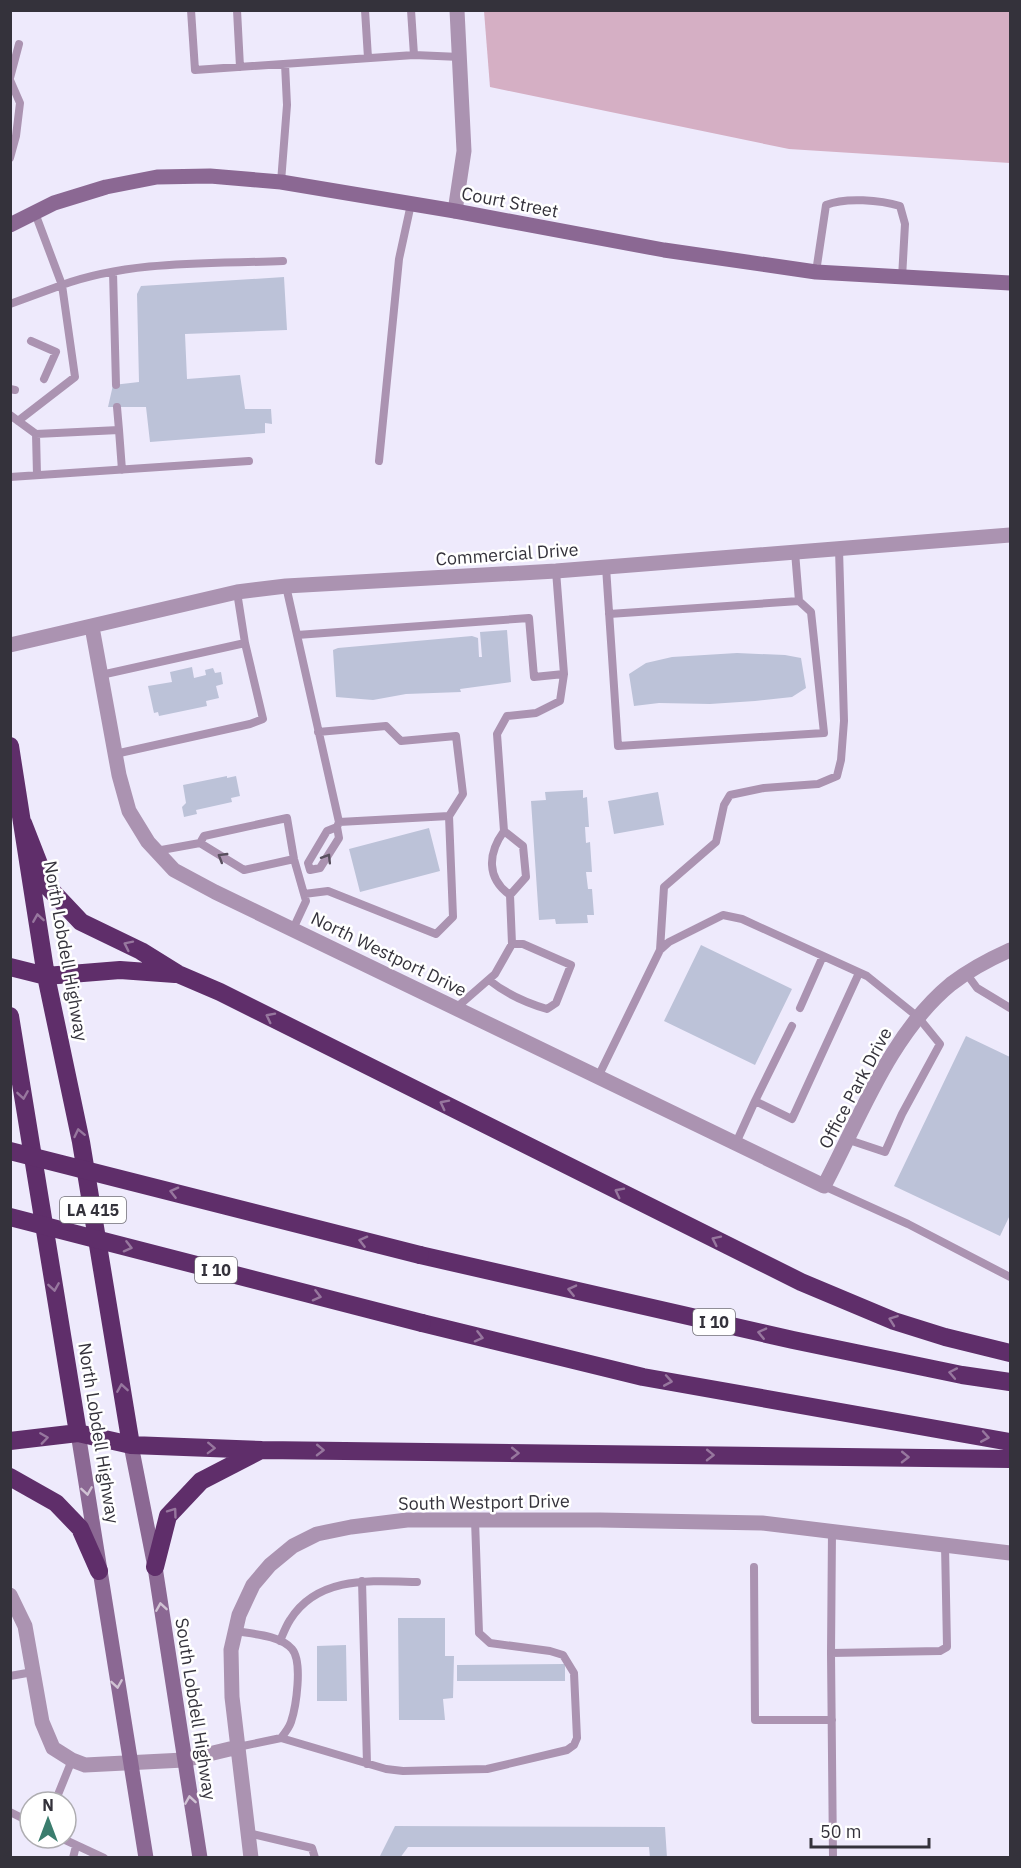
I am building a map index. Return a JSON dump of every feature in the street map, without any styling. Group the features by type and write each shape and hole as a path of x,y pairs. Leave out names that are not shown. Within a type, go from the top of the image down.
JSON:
{"highway":[{"name":"North Lobdell Highway","path":"10,746 46,976 81,1142 131,1445"},
{"path":"23,823 48,887 81,922 141,951 178,974 220,992 801,1282 894,1321 945,1337 1011,1353"},
{"path":"10,967 46,976 120,970 178,974"},
{"name":"North Lobdell Highway","path":"10,1016 78,1433"},
{"name":"I 10","path":"10,1151 420,1255 793,1340 962,1375 1011,1382"},
{"name":"I 10","path":"10,1217 422,1323 643,1377 1011,1442"},
{"path":"10,1441 78,1433 131,1445 262,1450 1011,1459"},
{"path":"155,1567 168,1516 201,1481 262,1450"},
{"path":"10,1477 56,1503 80,1528 99,1571"}],"main road":[{"name":"Court Street","path":"10,225 54,203 106,187 157,177 210,176 281,182 455,211 664,250 816,272 1011,283"},
{"name":"North Lobdell Highway","path":"78,1433 146,1857"},
{"name":"LA 415","path":"131,1445 155,1567"},
{"name":"South Lobdell Highway","path":"155,1567 200,1857"}],"street":[{"path":"455,211 464,152 458,10"},
{"name":"Commercial Drive","path":"10,645 237,592 286,586 556,571 1011,535"},
{"name":"North Westport Drive","path":"92,627 129,811 148,842 174,870 824,1186"},
{"name":"Office Park Drive","path":"824,1186 896,1047 918,1017 935,998 966,973 1011,950"},
{"name":"South Westport Drive","path":"251,1857 232,1697 231,1650 239,1615 253,1585 270,1565 293,1546 317,1534 407,1520 762,1523 1011,1553"},
{"path":"10,1595 25,1626 42,1722 52,1748 78,1762 129,1762 184,1760 238,1747"}],"lane":[{"path":"191,10 195,70 414,55 460,57"},
{"path":"237,10 240,67"},
{"path":"365,10 368,58"},
{"path":"411,10 414,55"},
{"path":"10,158 16,136 20,103 10,79 20,44"},
{"path":"281,182 287,105 285,64"},
{"path":"816,272 826,205 837,200 890,203 900,206 905,224 902,278"},
{"path":"379,461 399,259 411,204"},
{"path":"18,421 75,377 62,285 35,213"},
{"path":"10,304 88,276 149,266 283,261"},
{"path":"113,272 116,384"},
{"path":"31,341 56,352"},
{"path":"44,379 56,352 70,346"},
{"path":"117,407 122,470"},
{"path":"10,415 36,434 119,430"},
{"path":"36,434 37,475"},
{"path":"10,477 249,460"},
{"path":"660,950 664,887 716,842 724,805 730,795 764,788 818,784 837,776 841,760 844,721 839,549"},
{"path":"606,567 618,746 824,733 811,612 799,601 795,552"},
{"path":"510,895 494,880 492,855 497,840 504,831 497,734 507,716 536,713 560,701 564,674 556,571"},
{"path":"286,586 338,824 339,838 320,868 310,870 301,881"},
{"path":"116,754 250,724 263,719 245,643 237,592"},
{"path":"609,614 799,601"},
{"path":"297,634 529,618 534,677 564,674"},
{"path":"101,675 245,643"},
{"path":"304,894 328,891 436,934 453,917 449,816 463,794 456,736 401,741 386,726 318,732"},
{"path":"310,870 308,863 322,839 327,831 338,824 449,816"},
{"path":"200,843 204,836 287,818 294,859 306,901 293,929"},
{"path":"456,1008 495,974 512,944 510,895 526,877 523,846 504,831"},
{"path":"156,851 200,843 244,870 294,859"},
{"path":"598,1077 660,950 669,942 723,915 742,919 867,976 918,1017 940,1044 902,1114 885,1152 849,1140"},
{"path":"489,980 499,988 536,1006 547,1009 556,1003 572,965 523,944 512,944"},
{"path":"800,1008 823,956"},
{"path":"755,1101 792,1119 859,973"},
{"path":"966,973 977,988 1011,1008"},
{"path":"736,1143 792,1026"},
{"path":"824,1186 908,1224 1011,1277"},
{"path":"238,1747 281,1738 367,1764 403,1771 487,1769 567,1750 574,1745 577,1738 574,1673 563,1655 550,1651 490,1643 479,1634 475,1520"},
{"path":"832,1531 833,1857"},
{"path":"831,1653 940,1652 946,1647 945,1545"},
{"path":"754,1567 755,1720 832,1720"},
{"path":"362,1581 367,1764"},
{"path":"280,1641 291,1619 311,1599 326,1590 346,1582 417,1582"},
{"path":"235,1631 280,1641 293,1650 297,1660 298,1674 295,1706 290,1725 281,1738"},
{"path":"10,1676 33,1672"},
{"path":"62,1790 78,1762"},
{"path":"248,1833 312,1848 315,1857"},
{"path":"78,1847 104,1857"}],"shaded area":[{"path":"484,11 1010,11 1010,163 789,149 490,87"}],"building":[{"path":"284,277 287,330 185,334 187,379 240,375 245,409 271,409 272,424 265,423 265,433 150,442 146,407 108,407 113,385 139,382 137,294 141,286"},
{"path":"507,630 511,682 460,689 461,692 406,694 373,700 336,697 333,650 338,648 472,636 478,638 479,657 482,657 480,632"},
{"path":"737,653 801,658 806,688 792,697 755,701 710,704 659,703 634,706 629,674 646,663 672,657"},
{"path":"192,667 194,678 206,675 205,670 213,668 215,673 221,672 223,684 216,686 219,698 206,701 207,706 159,716 158,712 154,713 148,686 172,682 170,672"},
{"path":"227,776 227,778 236,776 240,796 231,798 232,802 196,810 197,814 184,817 182,807 186,803 183,785"},
{"path":"583,790 583,798 587,797 589,827 585,827 586,843 590,842 592,872 586,872 588,889 592,889 594,915 587,915 588,923 556,924 555,919 539,920 531,801 546,800 545,792"},
{"path":"658,792 664,825 614,834 608,801"},
{"path":"429,828 440,871 360,892 349,849"},
{"path":"701,945 792,989 755,1065 664,1021"},
{"path":"966,1036 1010,1057 1010,1215 1000,1236 894,1186"},
{"path":"398,1618 445,1618 445,1656 454,1656 453,1698 443,1699 445,1720 399,1720"},
{"path":"346,1645 347,1701 317,1701 317,1646"},
{"path":"565,1664 565,1681 457,1681 457,1665"},
{"path":"395,1826 665,1827 667,1858 650,1858 649,1847 408,1847 400,1858 379,1858"}]}
